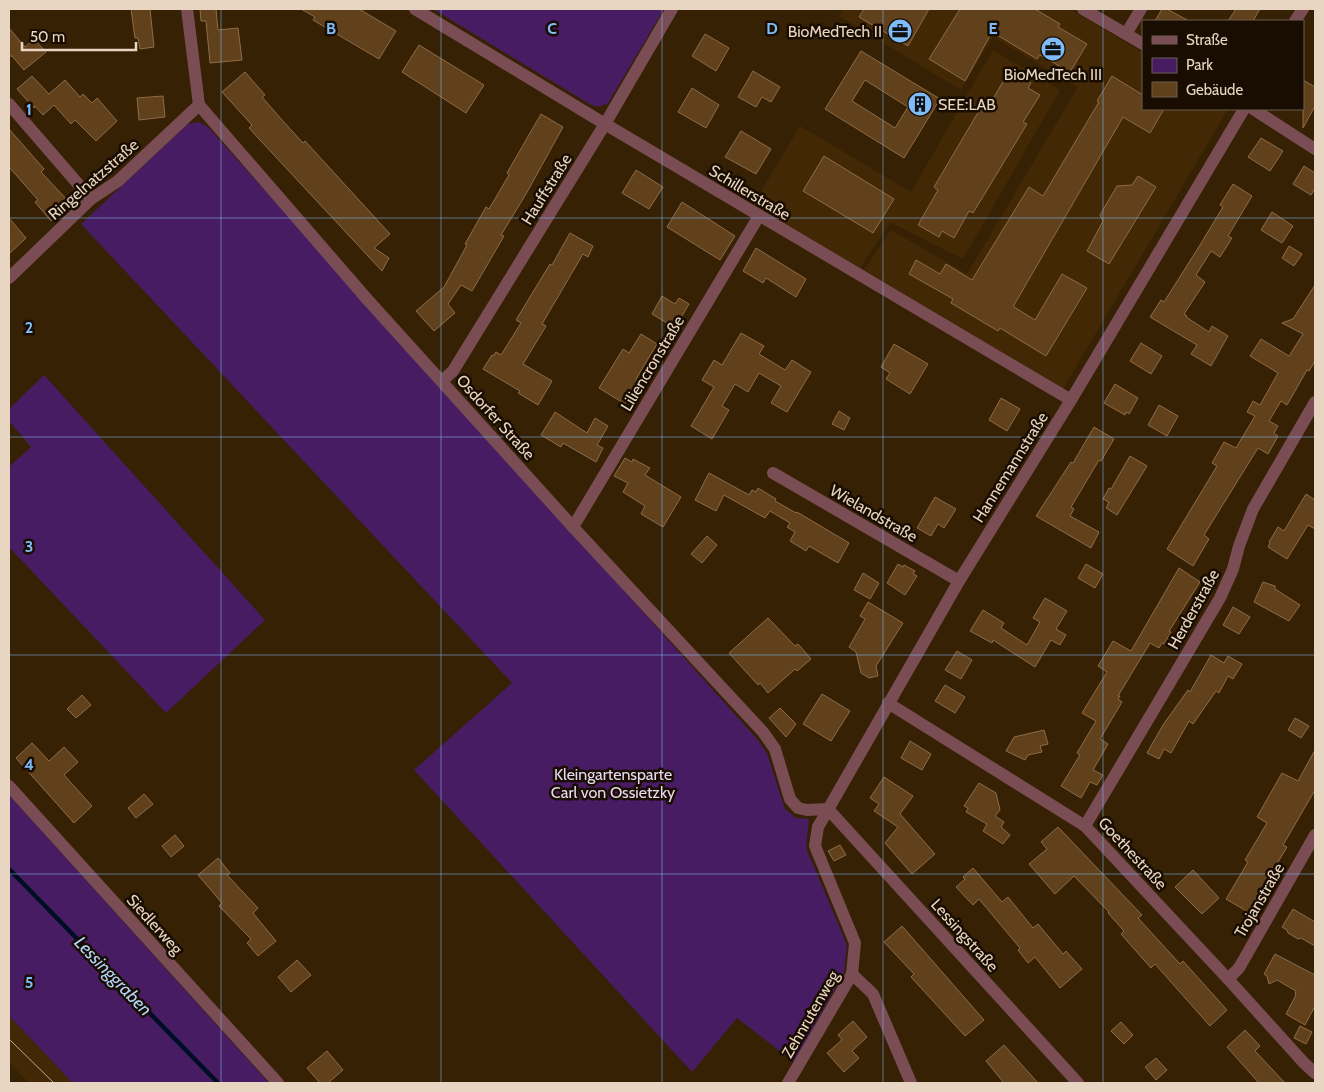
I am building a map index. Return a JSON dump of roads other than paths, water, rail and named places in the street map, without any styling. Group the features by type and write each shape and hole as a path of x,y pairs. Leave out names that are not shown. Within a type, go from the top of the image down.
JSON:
{"street":[{"path":"187,9 199,105"},
{"name":"Schillerstraße","path":"415,9 759,216 1071,400"},
{"name":"Hauffstraße","path":"442,381 453,371 605,124 672,9"},
{"path":"1083,9 1142,43"},
{"path":"1126,34 1141,9"},
{"path":"1296,20 1302,9"},
{"path":"9,104 91,199"},
{"name":"Ringelnatzstraße","path":"9,278 91,199 118,181 199,105"},
{"name":"Osdorfer Straße","path":"199,105 367,299 573,527 763,732 775,749 790,799 798,808 807,810 828,809"},
{"name":"Hannemannstraße","path":"815,846 818,827 959,581 1071,400 1243,110"},
{"path":"1255,110 1315,149"},
{"name":"Liliencronstraße","path":"573,527 759,216"},
{"name":"Herderstraße","path":"1085,826 1220,598 1233,569 1239,546 1253,509 1315,402"},
{"name":"Wielandstraße","path":"773,473 959,581"},
{"name":"Goethestraße","path":"888,703 1085,826 1304,1063 1315,1072"},
{"name":"Siedlerweg","path":"9,786 278,1083"},
{"name":"Lessingstraße","path":"828,809 1078,1083"},
{"name":"Trojanstraße","path":"1228,979 1239,968 1315,835"},
{"name":"Zehnrutenweg","path":"788,1083 852,974 855,943 815,846"},
{"path":"852,974 873,994 912,1083"}],"waterway":[{"name":"Lessinggraben","path":"9,869 218,1083"}],"tram line":[{"path":"9,1039 54,1083"}],"place":[{"name":"BioMedTech II","path":"900,31"},
{"name":"BioMedTech III","path":"1053,49"},
{"name":"SEE:LAB","path":"920,104"}],"park label":[{"name":"Kleingartensparte Carl von Ossietzky","path":"613,783"}]}
